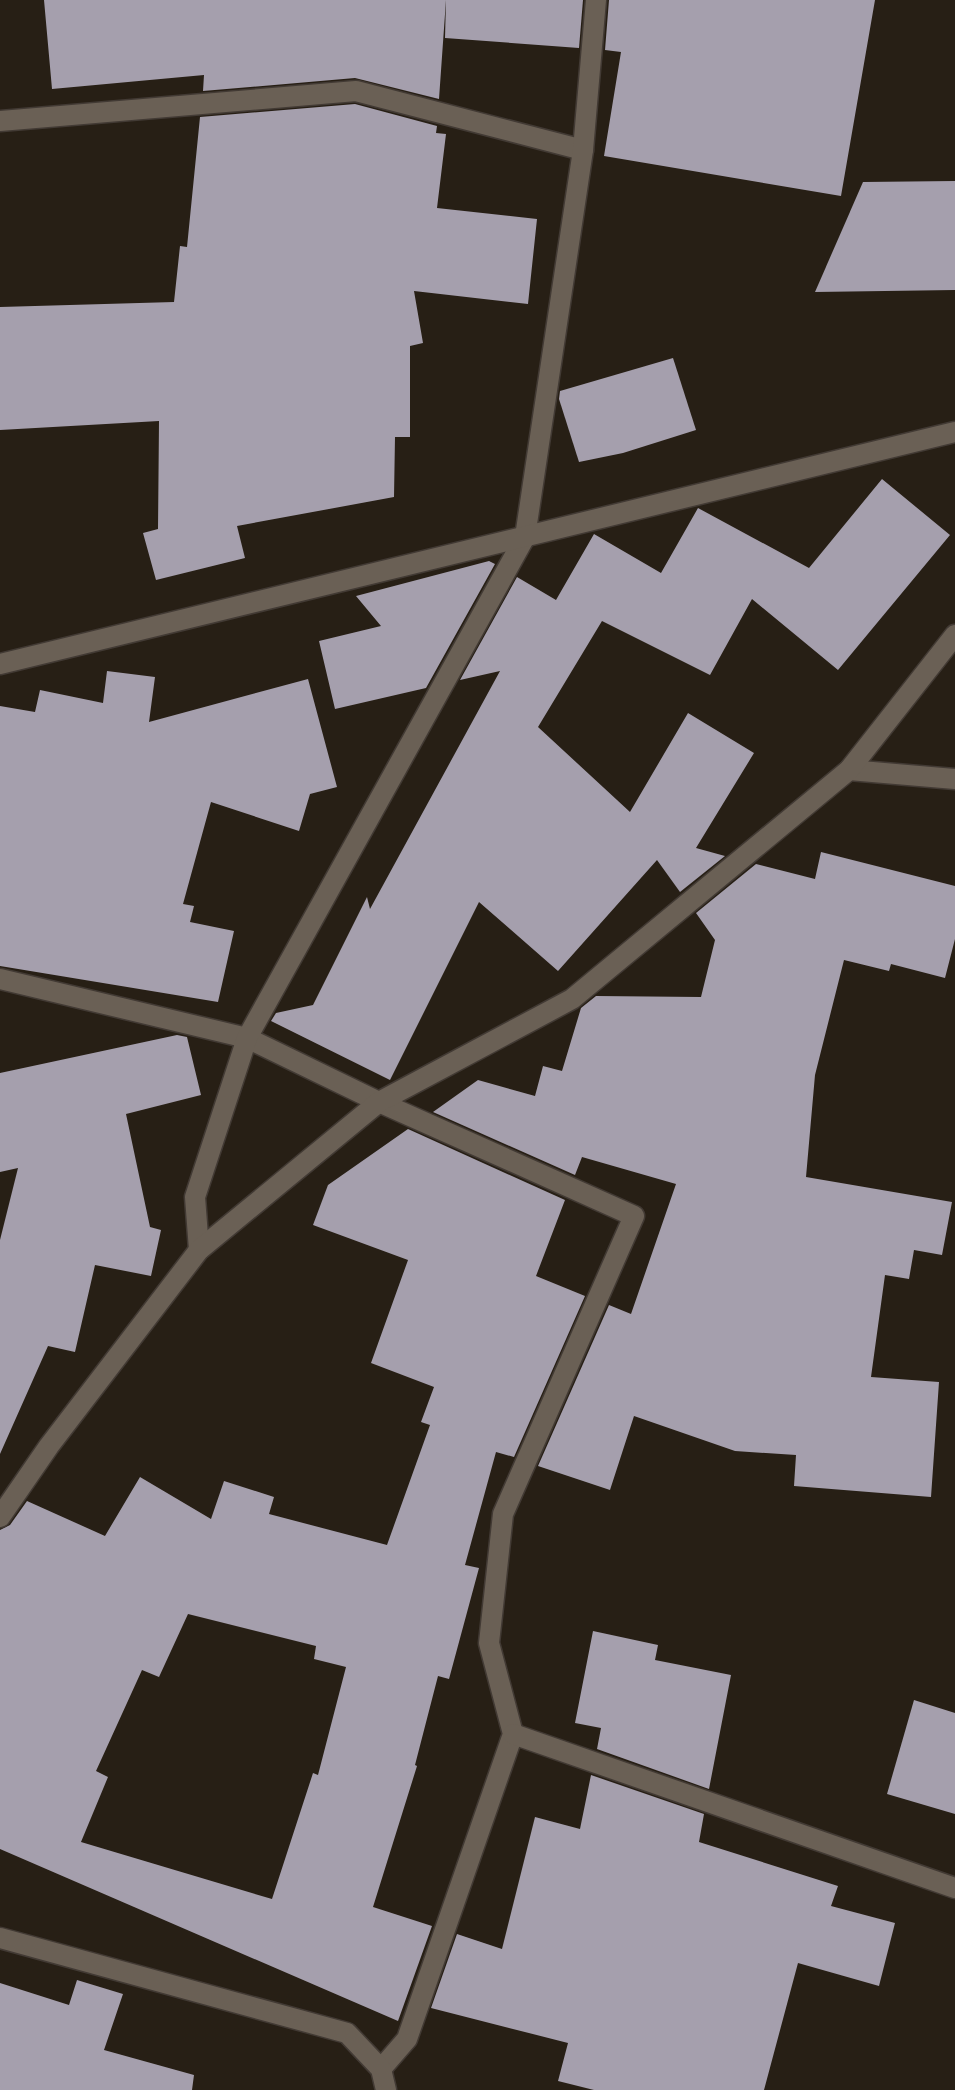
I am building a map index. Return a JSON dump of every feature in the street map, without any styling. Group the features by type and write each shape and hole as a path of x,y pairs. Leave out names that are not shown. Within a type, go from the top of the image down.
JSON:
{"street":[{"path":"199,1250 195,1197 247,1038 525,537 583,150 596,0"},
{"path":"0,121 356,91 583,150"},
{"path":"0,664 955,432"},
{"path":"0,1517 49,1446 199,1250 379,1102 572,999 849,770 955,635"},
{"path":"849,770 955,779"},
{"path":"0,979 247,1038 379,1102 634,1216 503,1514 489,1643 513,1734 407,2039 381,2069"},
{"path":"513,1734 955,1888"},
{"path":"0,1938 347,2033 381,2069 386,2090"}],"building":[{"path":"44,0 446,0 439,99 355,78 203,91 204,75 52,89"},
{"path":"446,0 583,0 579,48 445,38"},
{"path":"609,0 875,0 841,196 604,156 621,52 605,50"},
{"path":"355,104 437,126 436,133 446,134 437,208 537,219 528,304 414,291 423,343 410,346 410,437 395,437 394,497 237,526 245,558 156,580 143,533 158,529 159,421 0,430 0,307 174,302 180,246 187,247 200,117"},
{"path":"955,181 955,290 815,292 863,182"},
{"path":"673,358 696,430 623,453 579,462 559,399 560,391"},
{"path":"882,479 950,535 838,670 752,599 710,675 602,621 538,727 630,812 688,713 754,753 696,848 725,856 680,892 657,860 558,971 479,902 390,1080 271,1021 276,1013 313,1005 367,897 370,909 500,671 460,680 517,577 556,600 594,534 661,573 698,508 809,568"},
{"path":"489,561 495,564 426,688 335,709 319,641 381,626 356,596"},
{"path":"107,671 155,677 149,722 308,679 337,787 310,794 299,831 211,802 183,904 194,906 190,922 234,931 218,1002 0,966 0,706 35,712 40,690 103,703"},
{"path":"821,852 955,886 955,939 945,978 891,964 889,971 844,960 815,1075 806,1177 952,1202 942,1255 914,1250 909,1279 885,1275 871,1377 939,1382 931,1497 794,1486 796,1455 735,1451 634,1416 610,1490 538,1466 609,1305 631,1314 676,1184 582,1157 575,1175 433,1112 478,1080 535,1096 543,1066 562,1071 581,1008 596,996 701,997 715,940 696,913 756,864 815,879"},
{"path":"177,1035 187,1037 201,1095 126,1114 150,1227 161,1230 151,1276 95,1265 75,1352 48,1346 0,1454 0,1240 18,1168 0,1172 0,1073"},
{"path":"408,1129 565,1200 536,1276 585,1296 514,1457 496,1452 465,1565 479,1568 449,1679 438,1676 417,1766 373,1907 432,1926 398,2021 0,1849 0,1530 10,1525 27,1501 105,1536 140,1477 211,1519 224,1481 274,1497 269,1514 387,1545 430,1425 421,1422 434,1387 371,1363 408,1260 313,1225 328,1185","holes":["188,1614 316,1646 314,1659 346,1667 318,1775 313,1773 272,1899 81,1842 108,1777 96,1771 142,1670 159,1677"]},
{"path":"593,1631 658,1645 655,1660 731,1675 709,1789 597,1749 601,1728 575,1723"},
{"path":"914,1700 955,1713 955,1814 887,1794"},
{"path":"591,1775 704,1814 699,1842 838,1886 831,1906 895,1923 879,1986 798,1963 764,2090 594,2090 558,2081 568,2043 431,2008 457,1934 502,1949 535,1817 580,1829"},
{"path":"77,1980 123,1994 104,2050 194,2075 192,2090 0,2090 0,1983 69,2005"}]}
